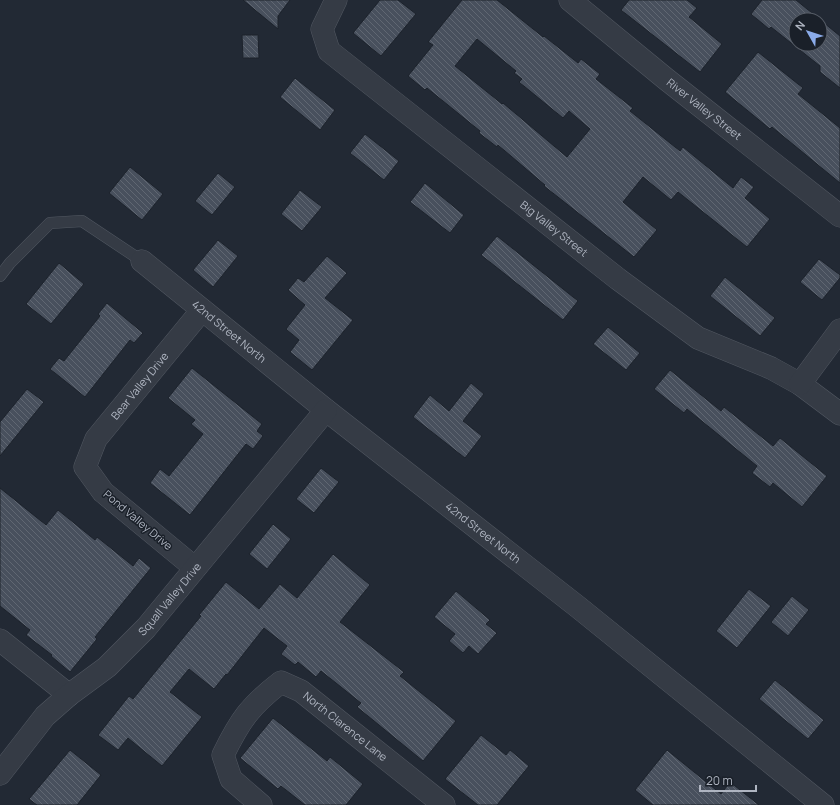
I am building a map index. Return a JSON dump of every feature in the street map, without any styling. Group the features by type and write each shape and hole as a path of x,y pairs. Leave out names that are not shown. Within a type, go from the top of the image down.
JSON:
{"street":[{"name":"Big Valley Street","path":"336,0 322,29 329,50 618,279 698,338 771,368 800,384 840,414"},
{"name":"River Valley Street","path":"570,0 666,79 840,216"},
{"name":"42nd Street North","path":"142,261 326,410 578,607 823,805"},
{"name":"Bear Valley Drive","path":"85,467 96,439 202,310"},
{"path":"800,384 840,330"},
{"name":"Squall Valley Drive","path":"0,774 45,716 68,695 107,667 146,628 326,410"},
{"name":"Pond Valley Drive","path":"85,467 103,492 195,568"},
{"path":"0,640 68,695"},
{"name":"North Clarence Lane","path":"261,805 231,779 223,755 235,731 246,714 261,697 281,682 301,691 444,805"}],"lane":[{"path":"0,276 10,263 50,223 82,221 142,261"}],"building":[{"path":"243,0 290,0 278,16 278,29"},
{"path":"380,0 398,0 416,14 381,56 353,33"},
{"path":"462,0 497,0 578,63 581,59 600,74 596,79 633,108 630,111 680,151 683,147 733,188 741,177 754,187 745,198 770,219 747,247 678,192 671,200 643,177 623,202 657,230 634,257 544,186 545,185 498,145 497,147 479,133 480,131 427,88 425,90 408,76 433,45 428,42","holes":["477,39 516,71 514,73 522,79 519,82 563,118 569,111 590,129 567,157 503,103 502,104 455,66"]},
{"path":"629,0 687,0 697,8 689,17 722,44 700,72 621,10"},
{"path":"762,0 796,0 811,12 788,12 788,41 771,27 769,29 751,14"},
{"path":"828,26 840,36 840,88 820,72 820,66 802,52 828,52"},
{"path":"242,35 258,35 259,58 243,58"},
{"path":"758,52 803,88 798,94 840,128 840,183 772,127 770,129 725,92"},
{"path":"295,78 335,110 320,130 280,97"},
{"path":"365,134 399,161 384,180 350,153"},
{"path":"130,167 163,194 142,220 109,193"},
{"path":"218,173 235,187 212,215 195,201"},
{"path":"425,183 464,215 450,233 410,202"},
{"path":"300,190 322,207 302,231 281,214"},
{"path":"497,236 578,301 563,320 481,255"},
{"path":"218,240 238,256 213,287 193,270"},
{"path":"327,256 347,273 325,298 353,320 312,370 290,352 299,340 286,329 305,305 288,290 298,278 304,282"},
{"path":"819,259 840,275 840,278 822,300 800,282"},
{"path":"59,263 84,284 51,324 26,304"},
{"path":"725,277 775,318 760,336 710,296"},
{"path":"107,303 143,333 134,343 130,340 85,397 50,369 59,358 64,361 100,316 98,314"},
{"path":"608,327 640,353 626,370 593,344"},
{"path":"192,368 262,424 257,431 263,436 253,449 246,444 190,515 150,483 160,469 169,476 203,434 191,424 195,420 168,398"},
{"path":"670,370 721,411 724,407 773,446 780,438 827,476 802,507 773,483 770,487 752,473 757,466 687,409 684,413 654,389"},
{"path":"471,383 484,394 463,421 482,436 465,458 413,417 430,395 449,411"},
{"path":"27,389 44,402 0,456 0,422"},
{"path":"321,468 339,482 314,513 296,499"},
{"path":"0,488 46,525 58,510 95,540 97,537 133,566 139,558 151,568 95,637 97,639 70,672 51,656 52,655 26,635 30,630 0,606"},
{"path":"273,524 291,539 267,569 249,554"},
{"path":"333,554 370,585 340,622 404,672 400,676 456,721 423,761 357,707 361,703 321,671 316,677 298,662 295,665 281,654 287,646 264,628 214,689 189,669 170,692 202,717 162,766 128,738 118,750 98,735 129,696 133,699 201,616 199,615 226,582 259,609 280,584 297,598"},
{"path":"749,589 771,606 737,648 716,631"},
{"path":"456,591 490,620 486,624 497,633 478,654 469,646 463,653 449,641 455,634 434,617"},
{"path":"792,596 809,610 788,636 771,622"},
{"path":"775,680 824,720 808,739 759,699"},
{"path":"273,718 327,761 330,757 363,784 346,805 305,805 281,786 278,789 240,758"},
{"path":"481,735 506,755 510,750 529,766 497,805 478,805 445,779"},
{"path":"70,750 101,775 77,805 37,805 29,799"},
{"path":"667,750 721,794 730,782 759,805 653,805 635,790"}]}
